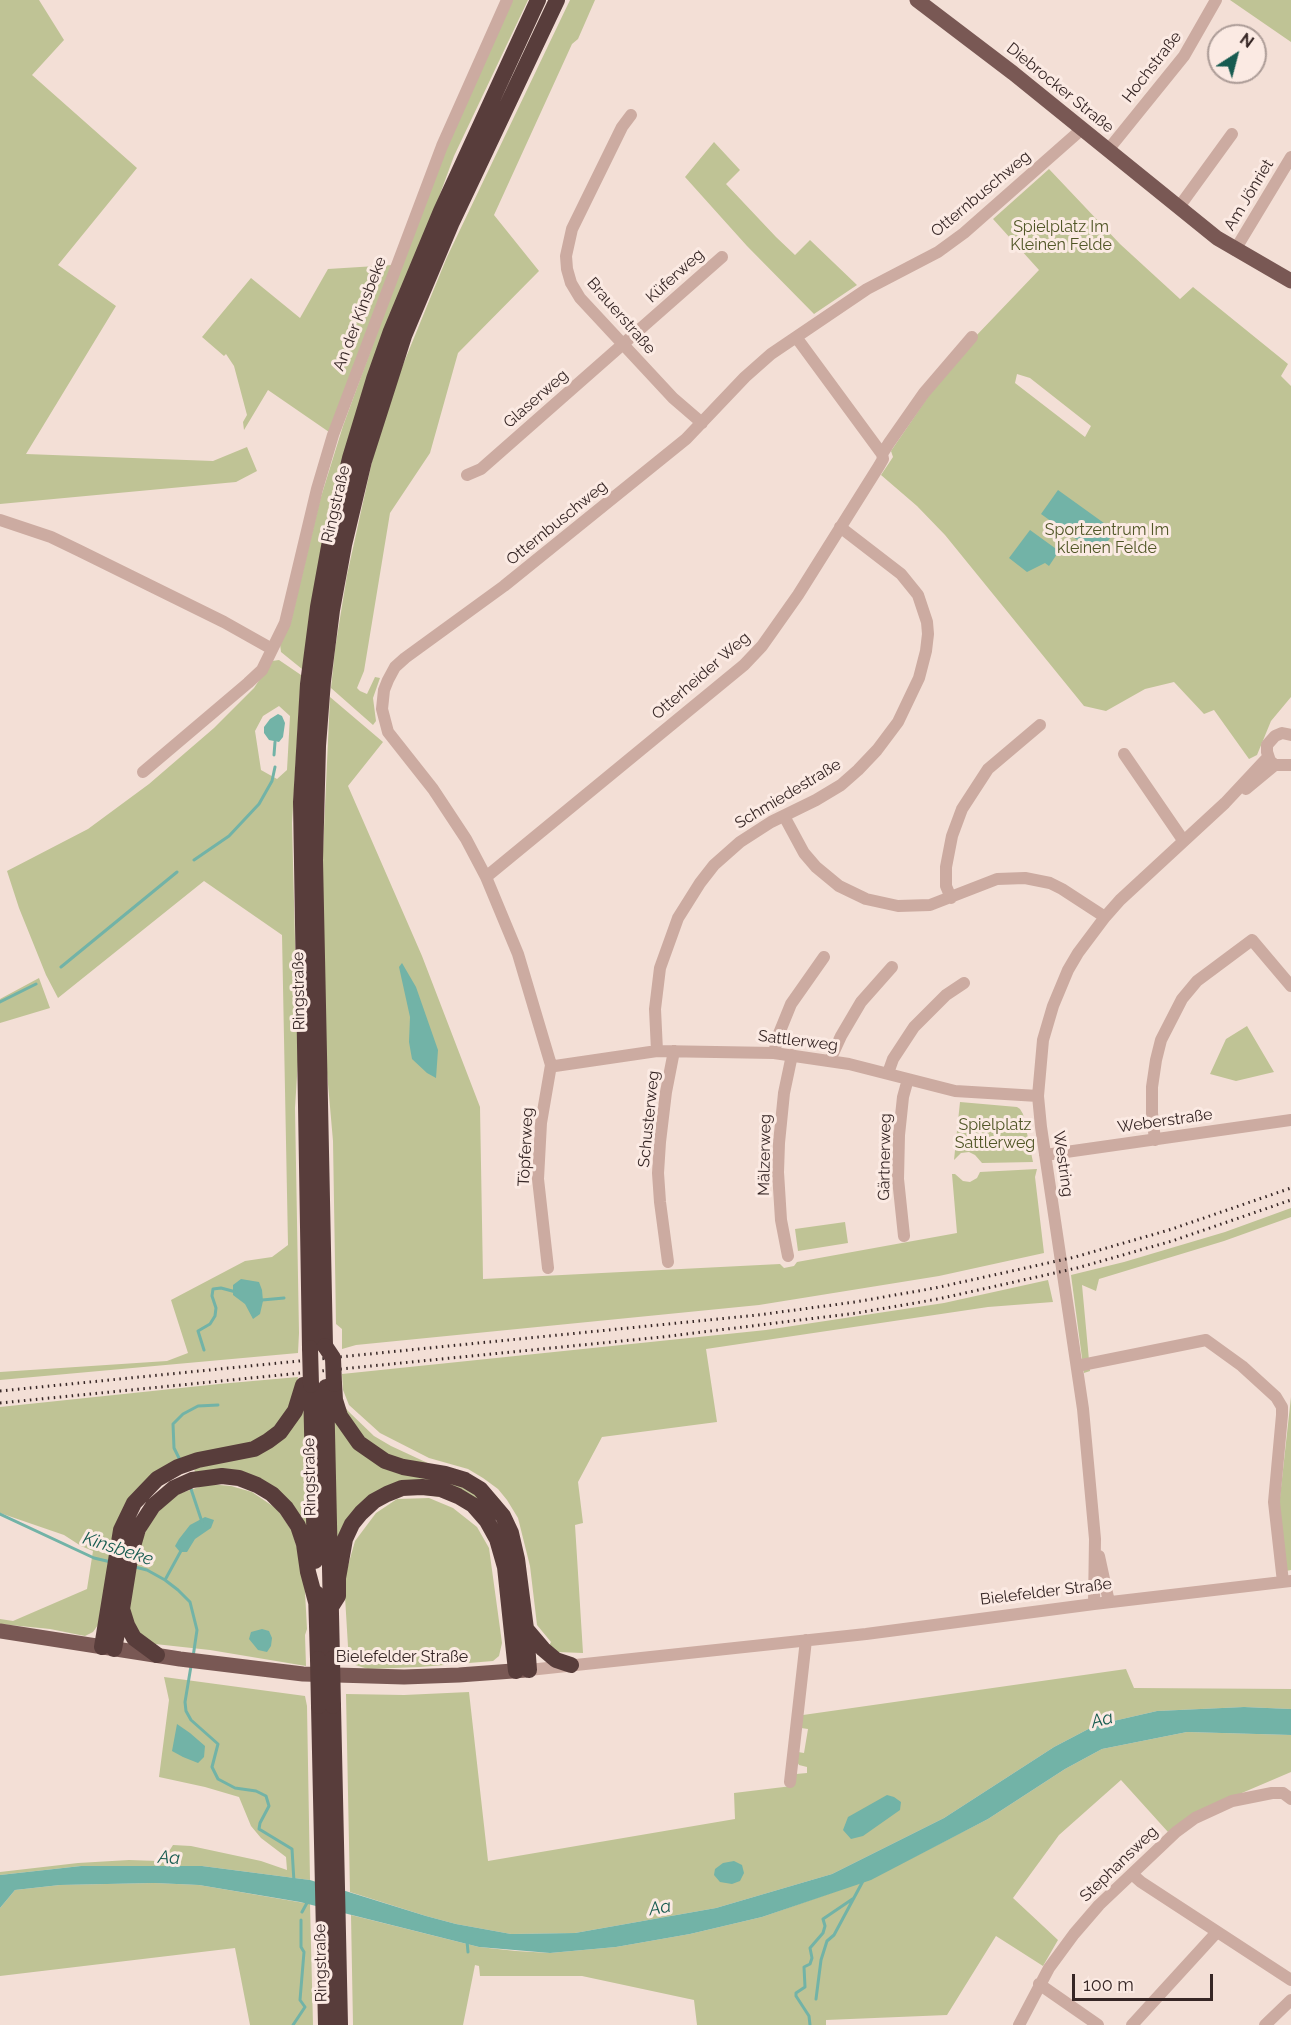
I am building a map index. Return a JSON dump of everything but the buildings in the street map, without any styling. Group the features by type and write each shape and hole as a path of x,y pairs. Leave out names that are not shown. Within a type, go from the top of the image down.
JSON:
{"highway":[{"name":"Ringstraße","path":"330,2024 328,1798 318,1347 315,860 318,607 330,542 350,458 374,379 423,253 538,0"},
{"name":"Ringstraße","path":"316,683 344,545 364,461 387,383 404,336 452,222 556,0"},
{"name":"Ringstraße","path":"318,1347 310,1368 304,1374 319,1385"},
{"path":"108,1648 124,1552 124,1522 134,1503 157,1479 185,1474 268,1442 280,1432 301,1399 319,1385 335,1400 340,1416 359,1443 385,1461 465,1480 492,1501 503,1516 511,1533 517,1559 526,1629 522,1670"},
{"path":"185,1474 239,1478 257,1485 279,1501 298,1526 304,1544 308,1572 324,1605 338,1596 339,1567 345,1539 352,1524 374,1501 402,1488 441,1489 458,1496 472,1505 487,1521 497,1539 505,1567 522,1670"},
{"path":"120,1574 122,1609 127,1625 134,1638 158,1655"},
{"path":"108,1648 122,1609"},
{"path":"526,1629 556,1660 571,1665"}],"main road":[{"name":"Diebrocker Straße","path":"917,0 971,40 1235,250 1291,281"},
{"name":"Bielefelder Straße","path":"0,1631 180,1659 280,1671 348,1676 459,1675 522,1670"}],"street":[{"name":"An der Kinsbeke","path":"143,772 262,670 285,623 317,489 343,407 442,146 507,0"},
{"name":"Hochstraße","path":"1108,150 1184,56 1216,0"},
{"name":"Brauerstraße","path":"632,115 622,127 572,229 566,256 569,276 580,298 673,398 702,423"},
{"name":"Otternbuschweg","path":"551,1065 518,954 486,877 466,839 438,796 388,732 382,709 384,690 388,680 405,658 544,556 686,439 745,377 771,354 867,289 938,252 964,233 1082,129"},
{"path":"1179,207 1232,134"},
{"name":"Am Jönriet","path":"1235,250 1291,157"},
{"name":"Küferweg","path":"623,345 722,256"},
{"path":"796,337 882,454"},
{"name":"Otterheider Weg","path":"486,877 744,665 762,646 780,622 879,466 883,459 882,454 924,393 972,337"},
{"name":"Glaserweg","path":"467,475 481,469 623,345"},
{"path":"0,520 44,535 80,551 224,622 272,649"},
{"name":"Schmiedestraße","path":"657,1051 655,1009 660,968 669,939 686,903 699,883 726,853 756,830 841,785 877,750 898,722 919,678 926,651 927,622 918,595 901,574 840,527"},
{"path":"951,898 946,886 946,867 951,836 962,809 988,769 1040,725"},
{"name":"Westring","path":"1109,1602 1095,1539 1077,1366 1038,1096 1043,1040 1053,1006 1073,961 1105,917 1183,840 1225,803 1282,765 1267,745 1270,739 1282,733 1291,734"},
{"path":"1124,754 1183,840"},
{"path":"784,816 804,853 833,882 851,893 884,904 930,905 997,879 1025,878 1050,883 1105,917"},
{"path":"1155,1140 1152,1113 1153,1078 1161,1040 1182,999 1197,981 1252,940 1291,986"},
{"path":"774,1053 778,1035 791,1004 824,957"},
{"path":"830,1060 851,1017 892,968"},
{"path":"888,1073 893,1059 914,1027 946,995 964,983"},
{"name":"Sattlerweg","path":"551,1065 657,1051 774,1053 830,1060 955,1090 1038,1096"},
{"name":"Schusterweg","path":"668,1262 658,1173 666,1092 674,1051"},
{"name":"Mälzerweg","path":"788,1256 781,1220 778,1172 784,1093 792,1055"},
{"name":"Töpferweg","path":"548,1268 538,1170 541,1123 551,1065"},
{"name":"Gärtnerweg","path":"904,1236 898,1179 898,1135 903,1096 908,1079"},
{"name":"Weberstraße","path":"1045,1155 1291,1120"},
{"path":"1077,1366 1206,1340 1242,1366 1276,1397 1282,1407 1282,1415 1274,1502 1287,1582"},
{"name":"Westring","path":"1094,1604 1095,1539"},
{"name":"Bielefelder Straße","path":"522,1670 806,1640 1287,1582"},
{"path":"790,1782 806,1640"},
{"name":"Stephansweg","path":"1019,2025 1039,1984 1074,1934 1099,1905 1176,1832 1195,1818 1232,1801 1272,1793 1283,1793 1291,1799"},
{"path":"1132,1874 1291,1980"},
{"path":"1132,2025 1217,1932"},
{"path":"1039,1984 1098,2025"},
{"path":"1265,2025 1291,2000"}],"green space":[{"path":"0,0 39,0 64,40 32,75 137,168 58,265 116,306 26,454 213,461 247,447 257,471 236,482 0,504"},
{"path":"512,0 528,0 454,156 436,205 302,669 281,652 280,644 290,625 320,500 343,426 446,145"},
{"path":"570,0 595,0 578,39 572,44 494,215 539,271 458,353 430,453 390,513 364,671 357,688 367,694 375,677 380,678 373,698 376,721 373,725 331,688 347,575 373,457 398,377 447,257"},
{"path":"1230,0 1291,0 1291,42"},
{"path":"714,142 740,170 726,184 776,237 795,255 810,240 857,285 814,314 747,246 685,177"},
{"path":"1049,169 1120,244 1180,299 1193,287 1288,364 1281,376 1291,386 1291,697 1271,721 1257,755 1249,759 1214,710 1204,714 1174,682 1145,689 1106,711 1084,706 945,535 917,506 881,475 893,457 891,451 932,391 974,338 1039,270 993,219","holes":["1017,374 1030,378 1091,426 1085,437 1015,383"]},
{"path":"392,265 329,432 268,390 244,430 243,422 247,415 234,366 226,354 224,356 202,337 251,278 300,318 328,269"},
{"path":"279,660 301,675 292,823 298,1060 295,1108 298,1353 0,1380 0,1372 167,1361 188,1353 171,1300 245,1261 272,1257 288,1245 282,935 204,881 58,998 46,975 19,908 7,871 88,829 149,784 214,728 254,688 272,661","holes":["279,706 290,716 287,770 277,779 261,770 255,731 263,716"]},
{"path":"330,697 383,742 348,786 422,956 480,1107 483,1279 780,1264 784,1268 794,1266 797,1262 957,1233 952,1174 963,1181 970,1182 977,1178 980,1172 1037,1169 1035,1177 1044,1253 939,1276 759,1305 356,1345 342,1349 342,1329 336,1324 333,1141 325,1050 321,894"},
{"path":"39,978 50,1008 0,1023 0,999"},
{"path":"1247,1026 1274,1072 1236,1081 1210,1074 1226,1039"},
{"name":"Spielplatz Sattlerweg","path":"960,1102 1020,1109 1033,1162 982,1163 969,1152 961,1153 954,1160"},
{"path":"1291,1208 1291,1217 1224,1241 1099,1279 1096,1291 1082,1285 1090,1371 1084,1373 1071,1275 1225,1232"},
{"path":"845,1222 848,1243 798,1251 795,1229"},
{"path":"1048,1280 1053,1302 988,1307 706,1349 717,1422 602,1437 578,1482 583,1523 575,1525 583,1653 557,1652 548,1648 551,1642 537,1625 530,1566 518,1518 498,1489 468,1469 429,1458 380,1433 349,1405 343,1390 342,1374 766,1330 944,1303"},
{"path":"298,1377 295,1394 283,1420 257,1441 142,1484 98,1625 93,1632 85,1636 50,1629 0,1624 0,1619 13,1621 87,1589 93,1551 64,1535 0,1513 0,1407"},
{"path":"1291,1397 1291,1570 1286,1571 1279,1506"},
{"path":"306,1399 309,1541 276,1490 195,1473 194,1467 239,1459"},
{"path":"343,1404 374,1436 432,1465 454,1469 469,1476 491,1490 500,1500 514,1523 519,1537 531,1617 542,1642 536,1635 528,1617 518,1542 511,1522 496,1499 470,1479 454,1472 405,1463 375,1450 349,1422"},
{"path":"332,1405 351,1440 446,1479 480,1496 509,1565 474,1501 383,1490 335,1561"},
{"path":"208,1484 231,1486 252,1492 277,1509 292,1531 304,1573 306,1666 210,1650 155,1644 138,1633 128,1612 141,1542 150,1522 178,1494"},
{"path":"429,1498 453,1508 477,1527 489,1548 502,1643 499,1656 493,1661 420,1667 368,1669 349,1663 344,1580 355,1541 376,1513 397,1499"},
{"path":"1126,1669 1134,1688 1291,1689 1291,1709 1244,1707 1157,1711 1096,1725 1054,1747 944,1818 832,1874 716,1908 575,1933 511,1934 456,1924 350,1892 346,1694 404,1695 469,1692 488,1861 735,1819 734,1793 792,1786 796,1774 807,1773 807,1767 799,1765 796,1760 798,1752 804,1753 808,1729 801,1728 803,1715"},
{"path":"164,1677 305,1696 310,1880 202,1866 81,1866 0,1875 0,1872 78,1863 158,1861 166,1856 173,1845 191,1846 261,1861 287,1870 286,1857 261,1838 251,1826 239,1797 159,1777 169,1700"},
{"path":"1187,1732 1291,1735 1291,1772 1195,1813 1168,1832 1121,1780 1059,1835 1013,1898 1058,1940 1043,1966 996,1936 947,2015 826,2020 826,2025 697,2025 694,2000 582,1976 480,1976 479,1966 475,1965 463,2025 353,2025 351,1915 479,1947 550,1953 616,1947 690,1934 762,1917 871,1879 988,1819 1065,1769 1102,1749"},
{"path":"154,1883 199,1885 310,1904 313,2025 250,2025 235,1948 0,1976 0,1908 15,1890 60,1885"}],"water":[{"path":"1058,490 1115,531 1098,555 1041,514"},
{"path":"1030,530 1059,551 1049,566 1045,563 1027,572 1009,558"},
{"path":"278,714 282,716 285,723 283,737 279,742 269,740 264,733 264,727"},
{"path":"402,963 416,987 438,1050 436,1078 412,1059 409,1042 410,1017 399,967"},
{"path":"241,1279 259,1282 262,1290 263,1301 260,1314 253,1319 245,1304 233,1295 233,1285"},
{"path":"205,1517 214,1520 211,1528 195,1539 187,1552 180,1552 175,1546 179,1539 190,1525"},
{"path":"262,1629 269,1631 272,1638 267,1652 258,1650 249,1639 251,1632"},
{"path":"1244,1707 1291,1709 1291,1735 1187,1732 1102,1749 1065,1769 988,1819 871,1880 762,1917 690,1934 616,1947 550,1953 479,1947 300,1902 199,1885 154,1883 60,1885 15,1890 0,1908 0,1875 81,1866 202,1866 310,1880 426,1916 511,1934 575,1933 716,1908 832,1874 944,1818 1054,1747 1096,1725 1157,1711"},
{"path":"177,1724 205,1746 204,1757 198,1763 172,1751"},
{"path":"887,1795 901,1802 900,1810 863,1836 851,1839 843,1830 848,1817"},
{"path":"734,1861 742,1865 744,1873 740,1881 732,1884 720,1882 714,1875 715,1869 723,1863"}],"waterway":[{"path":"274,755 275,742"},
{"path":"194,860 229,836 259,804 272,781 275,767"},
{"path":"61,967 177,872"},
{"path":"0,1002 36,984"},
{"path":"204,1350 198,1331 210,1324 215,1316 213,1289 221,1288 236,1292"},
{"path":"262,1300 284,1298"},
{"path":"180,1460 174,1448 173,1424 183,1414 198,1406 218,1405"},
{"path":"190,1486 202,1522"},
{"name":"Kinsbeke","path":"0,1514 94,1558 111,1562"},
{"path":"165,1580 182,1549"},
{"name":"Kinsbeke","path":"135,1567 147,1570 165,1580 190,1602 197,1630 193,1657"},
{"name":"Kinsbeke","path":"191,1666 185,1702 186,1711 191,1720 218,1744 212,1767 218,1779 235,1788 256,1791 266,1796 269,1806 259,1829 292,1849 294,1882"},
{"path":"816,1999 821,1960 827,1941 834,1935 863,1881"},
{"path":"810,2025 809,2016 796,1996 796,1993 805,1987 804,1967 810,1964 812,1958 810,1948 823,1933 825,1926 823,1919 854,1898"},
{"path":"302,1912 308,1901"},
{"path":"293,2025 305,2007 300,2000 304,1952 301,1947 301,1920"},
{"path":"467,1941 468,1952"}],"railway":[{"path":"0,1391 758,1315 855,1302 935,1288 1075,1257 1169,1230 1291,1188"},
{"path":"0,1403 662,1337 857,1313 938,1299 1077,1268 1172,1241 1291,1200"}],"park label":[{"name":"Spielplatz Im Kleinen Felde","path":"1061,236"},
{"name":"Sportzentrum Im kleinen Felde","path":"1107,539"}],"water label":[{"name":"Aa","path":"1102,1720"},
{"name":"Aa","path":"169,1858"},
{"name":"Aa","path":"660,1908"}]}
